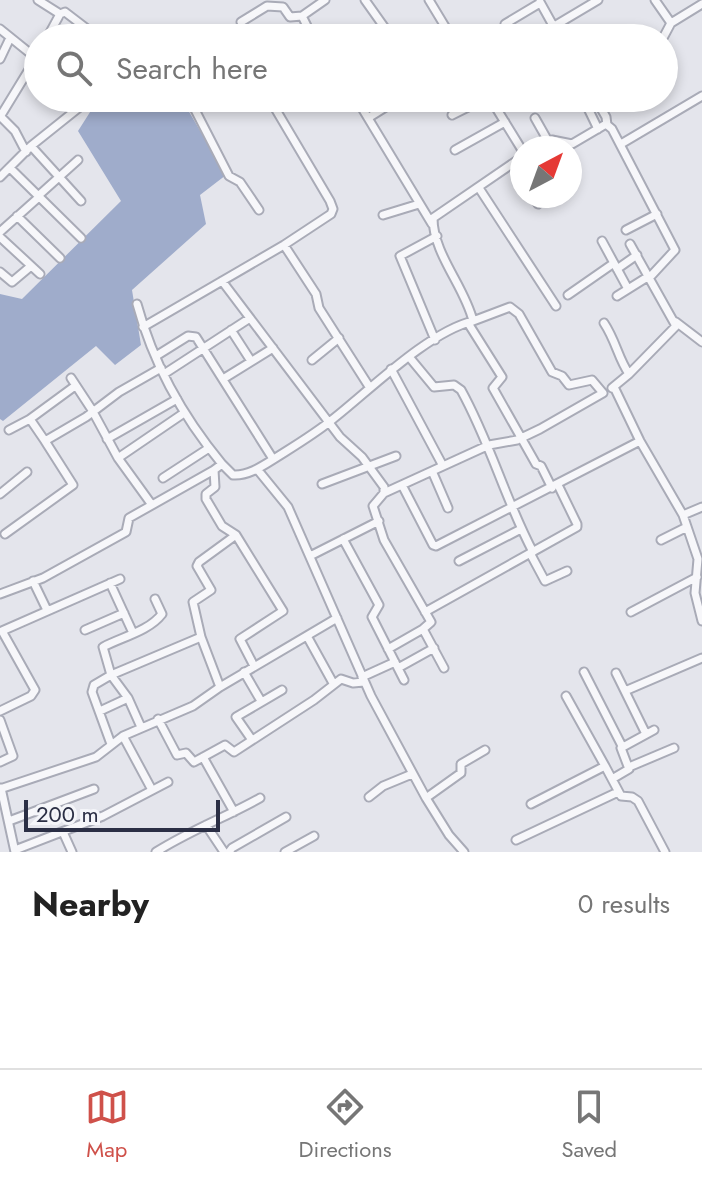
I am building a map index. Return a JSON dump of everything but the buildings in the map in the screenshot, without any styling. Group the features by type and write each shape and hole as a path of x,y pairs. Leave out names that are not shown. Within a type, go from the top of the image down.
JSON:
{"street":[{"path":"38,0 60,14"},
{"path":"241,22 268,6 282,6 291,18 302,16 325,0"},
{"path":"365,0 382,24"},
{"path":"429,0 444,24"},
{"path":"558,24 598,0"},
{"path":"655,0 671,23 702,4"},
{"path":"505,24 540,1 552,24"},
{"path":"55,24 60,14 65,12 81,24"},
{"path":"302,16 306,24"},
{"path":"0,29 24,48"},
{"path":"0,59 10,38"},
{"path":"24,78 0,116 28,149 81,201"},
{"path":"678,110 702,96"},
{"path":"0,177 28,149 74,112"},
{"path":"197,112 229,176 240,182 259,210"},
{"path":"143,327 284,245 327,217 333,209 279,112"},
{"path":"364,112 433,226 465,295 471,322 502,377 493,388 536,464 541,466 555,486 577,524 577,527 425,612"},
{"path":"368,118 378,112"},
{"path":"452,115 458,112"},
{"path":"498,112 514,136"},
{"path":"590,112 598,129"},
{"path":"603,112 607,125 621,144 675,250 650,276 617,296"},
{"path":"621,144 675,112"},
{"path":"535,118 543,136"},
{"path":"455,150 505,122"},
{"path":"582,138 607,125"},
{"path":"40,274 0,235 78,160"},
{"path":"433,226 433,218 438,212 510,166"},
{"path":"10,168 81,238"},
{"path":"479,188 556,306"},
{"path":"383,215 419,204"},
{"path":"626,230 657,214"},
{"path":"17,216 60,258"},
{"path":"435,340 400,256 437,236"},
{"path":"602,241 628,289"},
{"path":"630,244 676,322 702,342"},
{"path":"284,245 305,275 316,294 319,308 370,388"},
{"path":"568,295 637,255"},
{"path":"0,272 12,282 31,266"},
{"path":"222,281 384,487 384,493"},
{"path":"137,304 143,327 184,413 233,475"},
{"path":"254,666 240,639 283,611 236,535 222,526 206,494 233,475 257,469 330,422 391,369 435,340 510,307 519,314 552,372 562,376 569,385 592,380 603,393"},
{"path":"45,441 92,410 204,348 250,318"},
{"path":"388,649 431,622 384,540 373,506 384,493 489,445 522,437 614,387 675,328 676,322"},
{"path":"604,323 618,346 620,360 629,374"},
{"path":"231,330 251,361"},
{"path":"156,356 192,335 204,348 273,459"},
{"path":"312,360 339,338"},
{"path":"223,379 273,348"},
{"path":"410,358 434,387 458,387 489,445 512,508 545,581 567,571"},
{"path":"391,369 443,466"},
{"path":"9,430 30,419 73,382 118,458 152,505"},
{"path":"614,387 640,441 683,515 698,559 696,602 702,621"},
{"path":"107,439 177,399"},
{"path":"118,458 184,413"},
{"path":"5,534 73,485 30,419"},
{"path":"402,485 435,546 640,441"},
{"path":"163,478 209,448"},
{"path":"322,484 396,456"},
{"path":"0,594 33,581 126,532 127,520 222,464"},
{"path":"257,469 285,502 363,680 426,798 449,835 464,852"},
{"path":"214,470 215,487"},
{"path":"432,471 448,508"},
{"path":"0,494 27,472"},
{"path":"683,515 702,507"},
{"path":"310,556 379,521"},
{"path":"661,540 687,527"},
{"path":"459,561 521,529"},
{"path":"220,687 201,637 193,602 211,590 197,566 203,557 236,535"},
{"path":"343,539 379,605 372,615 404,680"},
{"path":"631,612 697,577"},
{"path":"0,711 35,692 1,630 120,579"},
{"path":"33,581 47,610"},
{"path":"110,583 133,633"},
{"path":"141,727 128,698 111,675 103,647 163,616 155,599"},
{"path":"85,630 124,613"},
{"path":"168,782 103,816 15,851 1,788 96,757 123,736 193,706 244,672 337,618"},
{"path":"423,629 444,668"},
{"path":"307,636 333,683"},
{"path":"111,744 92,688 111,675 201,637"},
{"path":"158,719 177,755 186,753 193,762 225,745 234,752 319,696 333,683 341,679 353,683 363,680 434,648"},
{"path":"625,691 702,658"},
{"path":"244,672 261,701"},
{"path":"584,672 622,746 629,767"},
{"path":"616,673 650,732 622,746"},
{"path":"252,740 236,717 282,690"},
{"path":"566,696 618,792 638,801 665,852"},
{"path":"100,711 128,698"},
{"path":"0,720 13,756 0,762"},
{"path":"123,736 152,790"},
{"path":"612,779 629,767 674,748"},
{"path":"426,798 460,775 461,764 485,750"},
{"path":"203,757 234,812"},
{"path":"531,804 605,766"},
{"path":"369,797 383,786 412,774"},
{"path":"9,821 94,789"},
{"path":"516,840 618,792"},
{"path":"156,852 191,830 260,798"},
{"path":"206,825 227,852 286,817"},
{"path":"63,832 72,852"},
{"path":"285,852 314,836"}],"water":[{"path":"90,112 189,112 226,175 200,195 206,224 132,290 141,345 115,365 96,346 3,421 0,419 0,294 22,299 121,201 78,131"}]}
